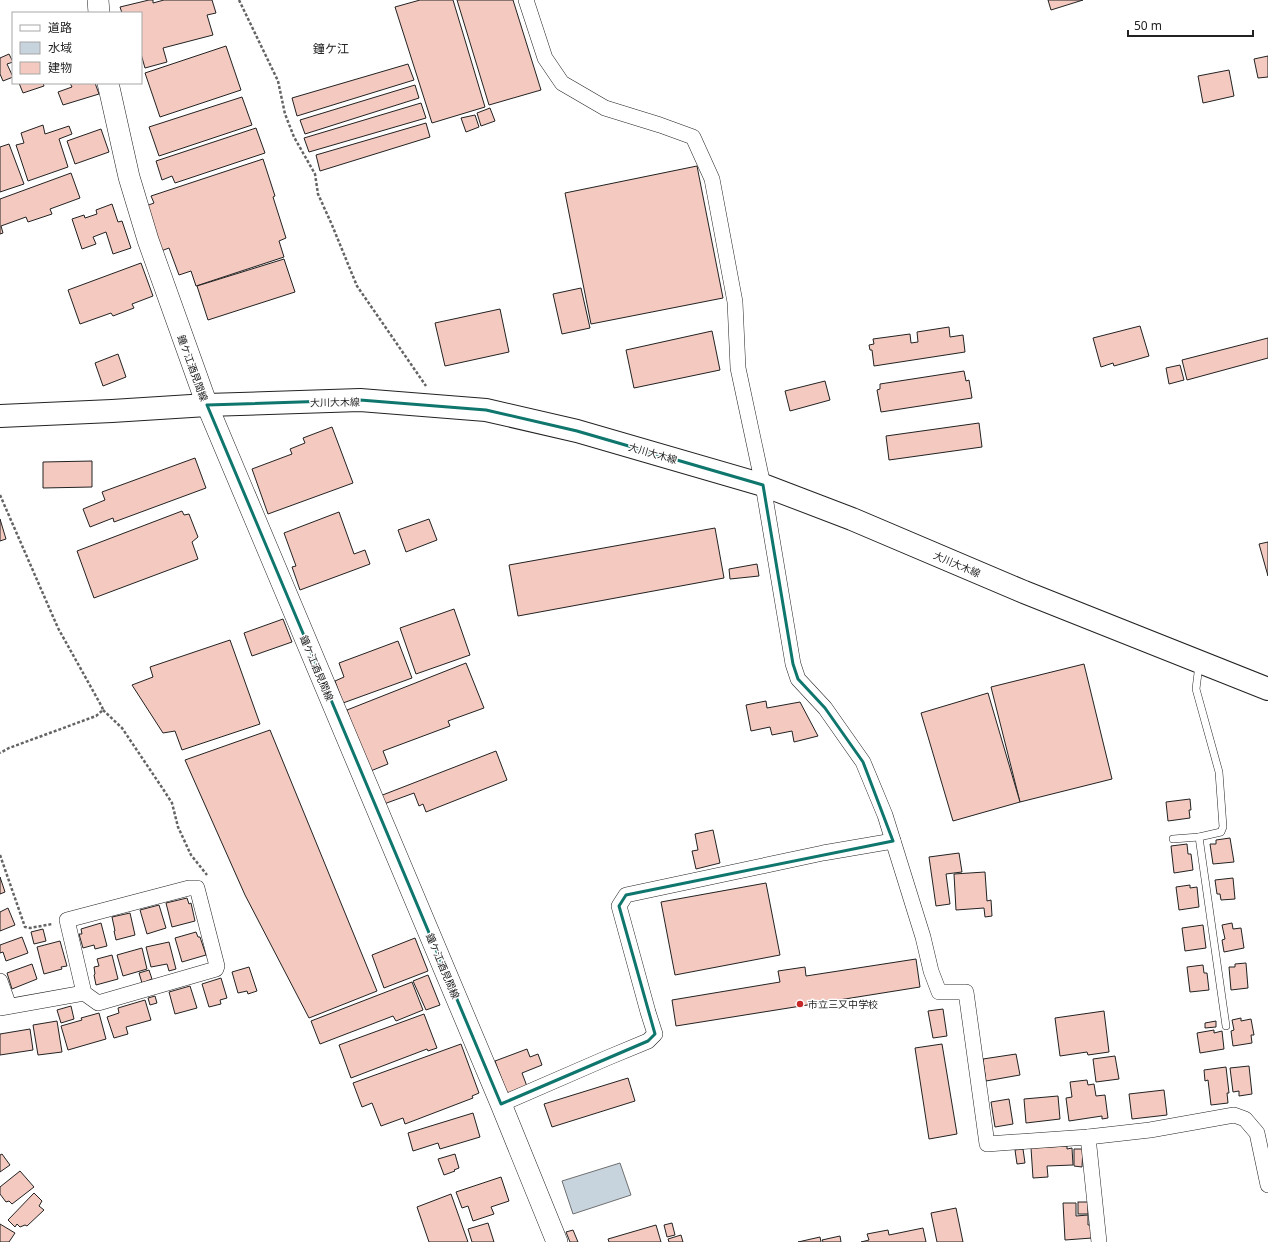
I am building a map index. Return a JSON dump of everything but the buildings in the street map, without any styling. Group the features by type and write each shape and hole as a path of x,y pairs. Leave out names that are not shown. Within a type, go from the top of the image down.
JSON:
{"main road":[{"path":"98,0 100,12"},
{"name":"鐘ケ江酒見間線","path":"108,84 135,198 168,298 207,405 501,1104 557,1242"},
{"name":"大川大木線","path":"0,416 207,405 360,400 486,410 577,430 763,485 852,519 1024,592 1268,689"}],"street":[{"path":"526,0 546,58 562,83 605,108 693,137 712,179 735,302 738,368 763,485 793,664 798,679 825,708 864,762 885,815 923,937 931,971 939,992 966,992 987,1144 1088,1137 1150,1130 1234,1115 1245,1119 1257,1133 1268,1185"},
{"path":"501,1104 648,1041 655,1034 619,906 626,895 823,853 893,841"},
{"path":"189,888 197,888 218,966 216,969 98,1003 84,993 67,920 189,888"},
{"path":"0,981 5,1007 84,993"},
{"path":"1088,1137 1099,1242"}],"lane":[{"path":"1173,839 1199,837 1221,832 1223,827 1219,772 1196,689 1200,662"},
{"path":"1199,837 1226,1026"}],"path":[{"path":"239,0 278,81 285,114 292,131 315,174 318,194 357,286 438,407"},
{"path":"0,495 58,628 103,710 122,728 172,803 178,827 191,855 207,876 197,888"},
{"path":"0,753 9,748 96,716 103,710"},
{"path":"0,855 25,927 30,928 67,920"}],"highlighted area":[{"path":"360,400 486,410 577,431 763,485 793,664 798,679 825,708 863,762 893,841 626,895 619,906 655,1034 648,1041 501,1104 207,405"}],"water":[{"path":"620,1163 631,1195 573,1214 562,1181"}],"place":[{"name":"市立三又中学校","path":"800,1004"}],"district":[{"name":"鐘ケ江","path":"331,49"}]}
